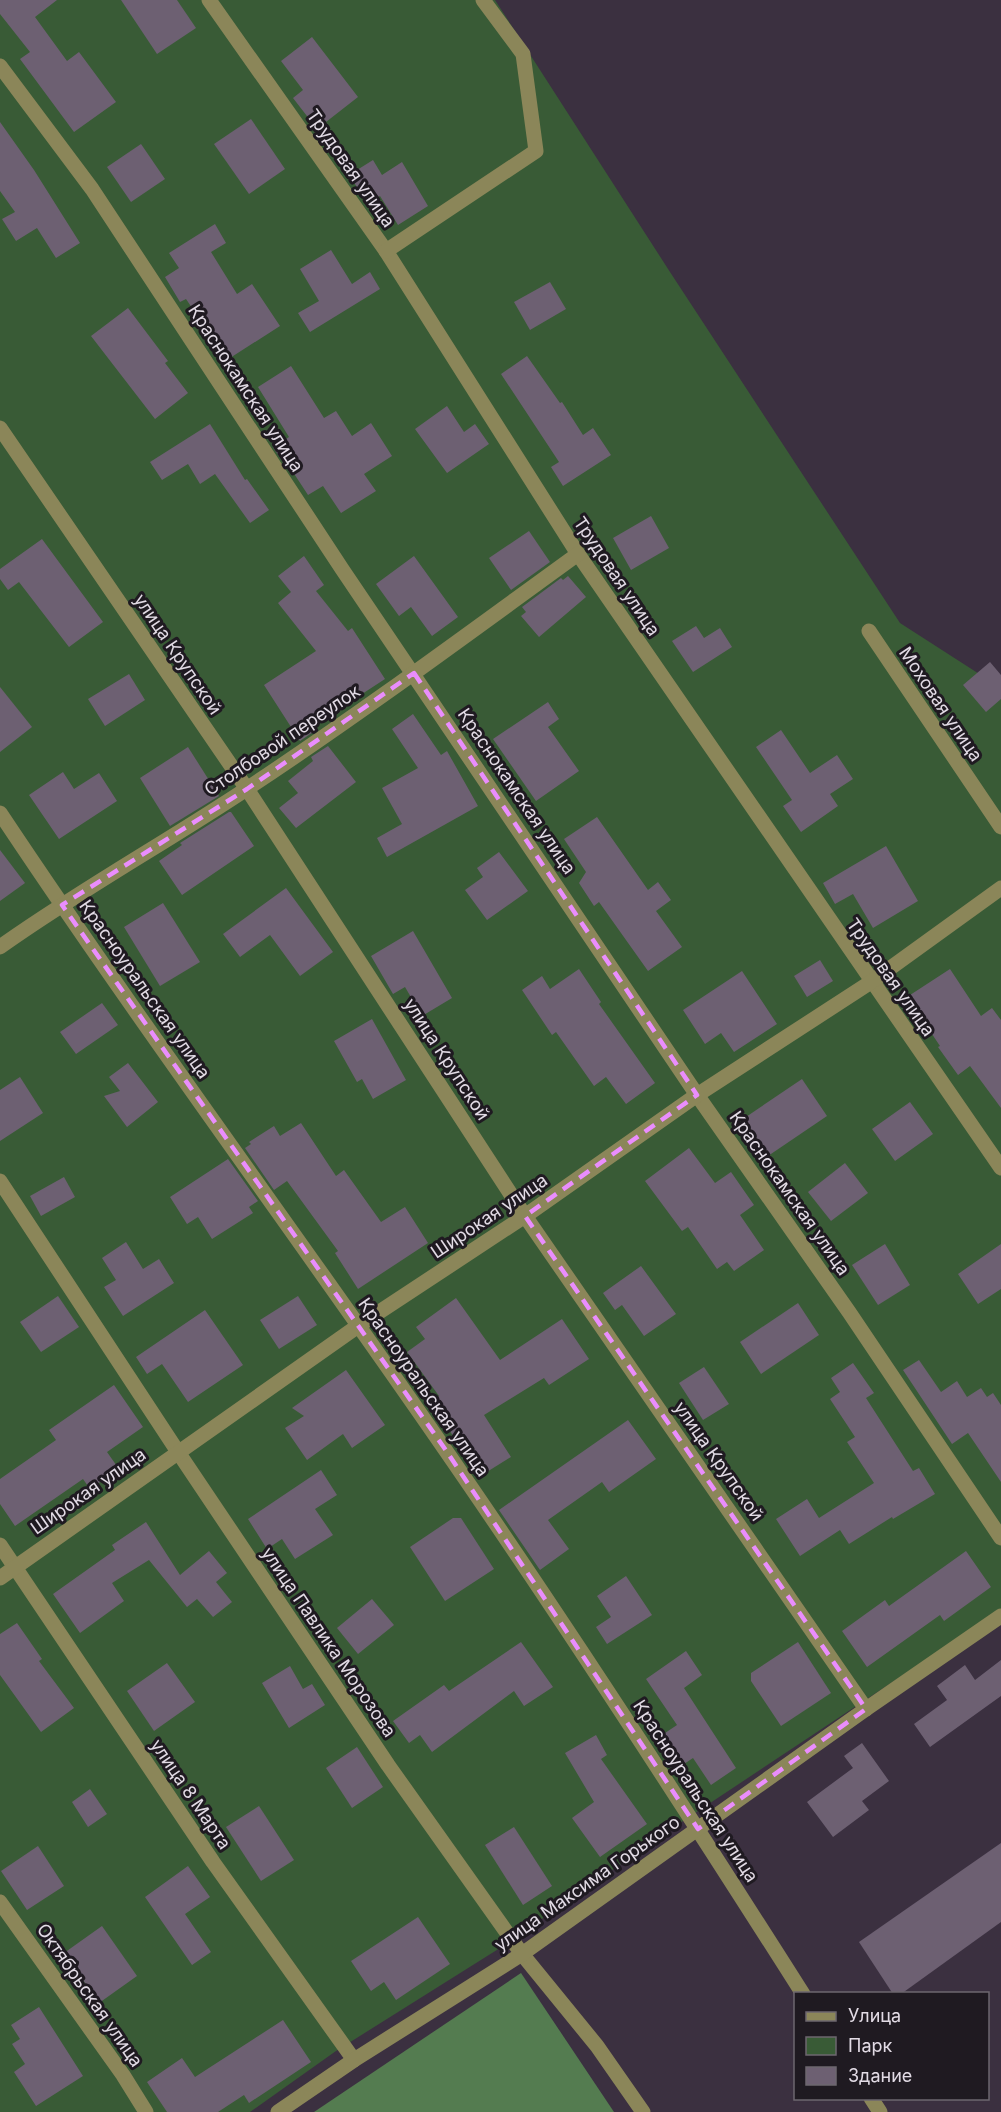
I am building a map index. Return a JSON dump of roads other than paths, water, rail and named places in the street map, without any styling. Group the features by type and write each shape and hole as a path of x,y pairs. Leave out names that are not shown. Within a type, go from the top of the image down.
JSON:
{"street":[{"name":"Трудовая улица","path":"209,0 386,251 578,554 1001,1168"},
{"path":"386,251 536,151 523,54 483,0"},
{"name":"Краснокамская улица","path":"0,66 92,189 342,569 697,1095 849,1312 1001,1538"},
{"name":"улица Крупской","path":"0,428 247,789 525,1216 866,1708"},
{"name":"Столбовой переулок","path":"0,947 62,905 247,789 414,673 578,554"},
{"name":"Моховая улица","path":"869,631 1001,827"},
{"name":"Красноуральская улица","path":"0,813 62,905 452,1459 698,1829 802,1992"},
{"name":"Широкая улица","path":"0,1578 358,1326 525,1216 697,1095 871,982 1001,888"},
{"name":"улица Павлика Морозова","path":"0,1181 178,1452 388,1764 522,1954 597,2046 644,2112"},
{"name":"улица 8 Марта","path":"0,1545 213,1862 354,2060"},
{"name":"улица Максима Горького","path":"278,2112 354,2060 522,1954 866,1708 1001,1616"},
{"name":"Октябрьская улица","path":"0,1902 123,2075 146,2112"}]}
